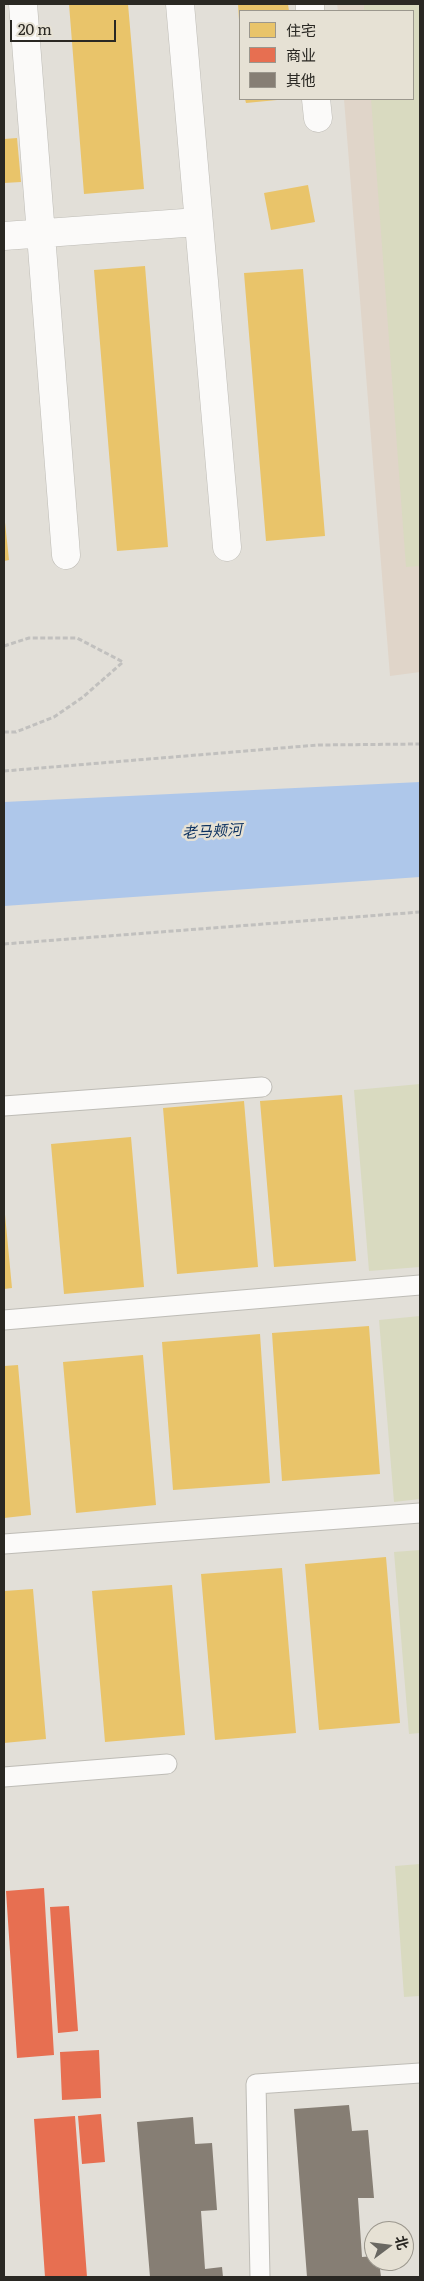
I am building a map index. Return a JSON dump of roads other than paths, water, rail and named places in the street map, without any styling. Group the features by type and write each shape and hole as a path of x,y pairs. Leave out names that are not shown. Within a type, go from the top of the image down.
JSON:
{"street":[{"path":"23,4 66,555"},
{"path":"180,4 227,547"},
{"path":"4,236 198,222"}],"lane":[{"path":"4,1106 262,1087"},
{"path":"4,1320 420,1285"},
{"path":"4,1544 420,1513"},
{"path":"4,1777 167,1764"},
{"path":"260,2277 256,2084 420,2074"}],"water":[{"name":"老马颊河","path":"420,782 420,877 4,906 4,802"}]}
